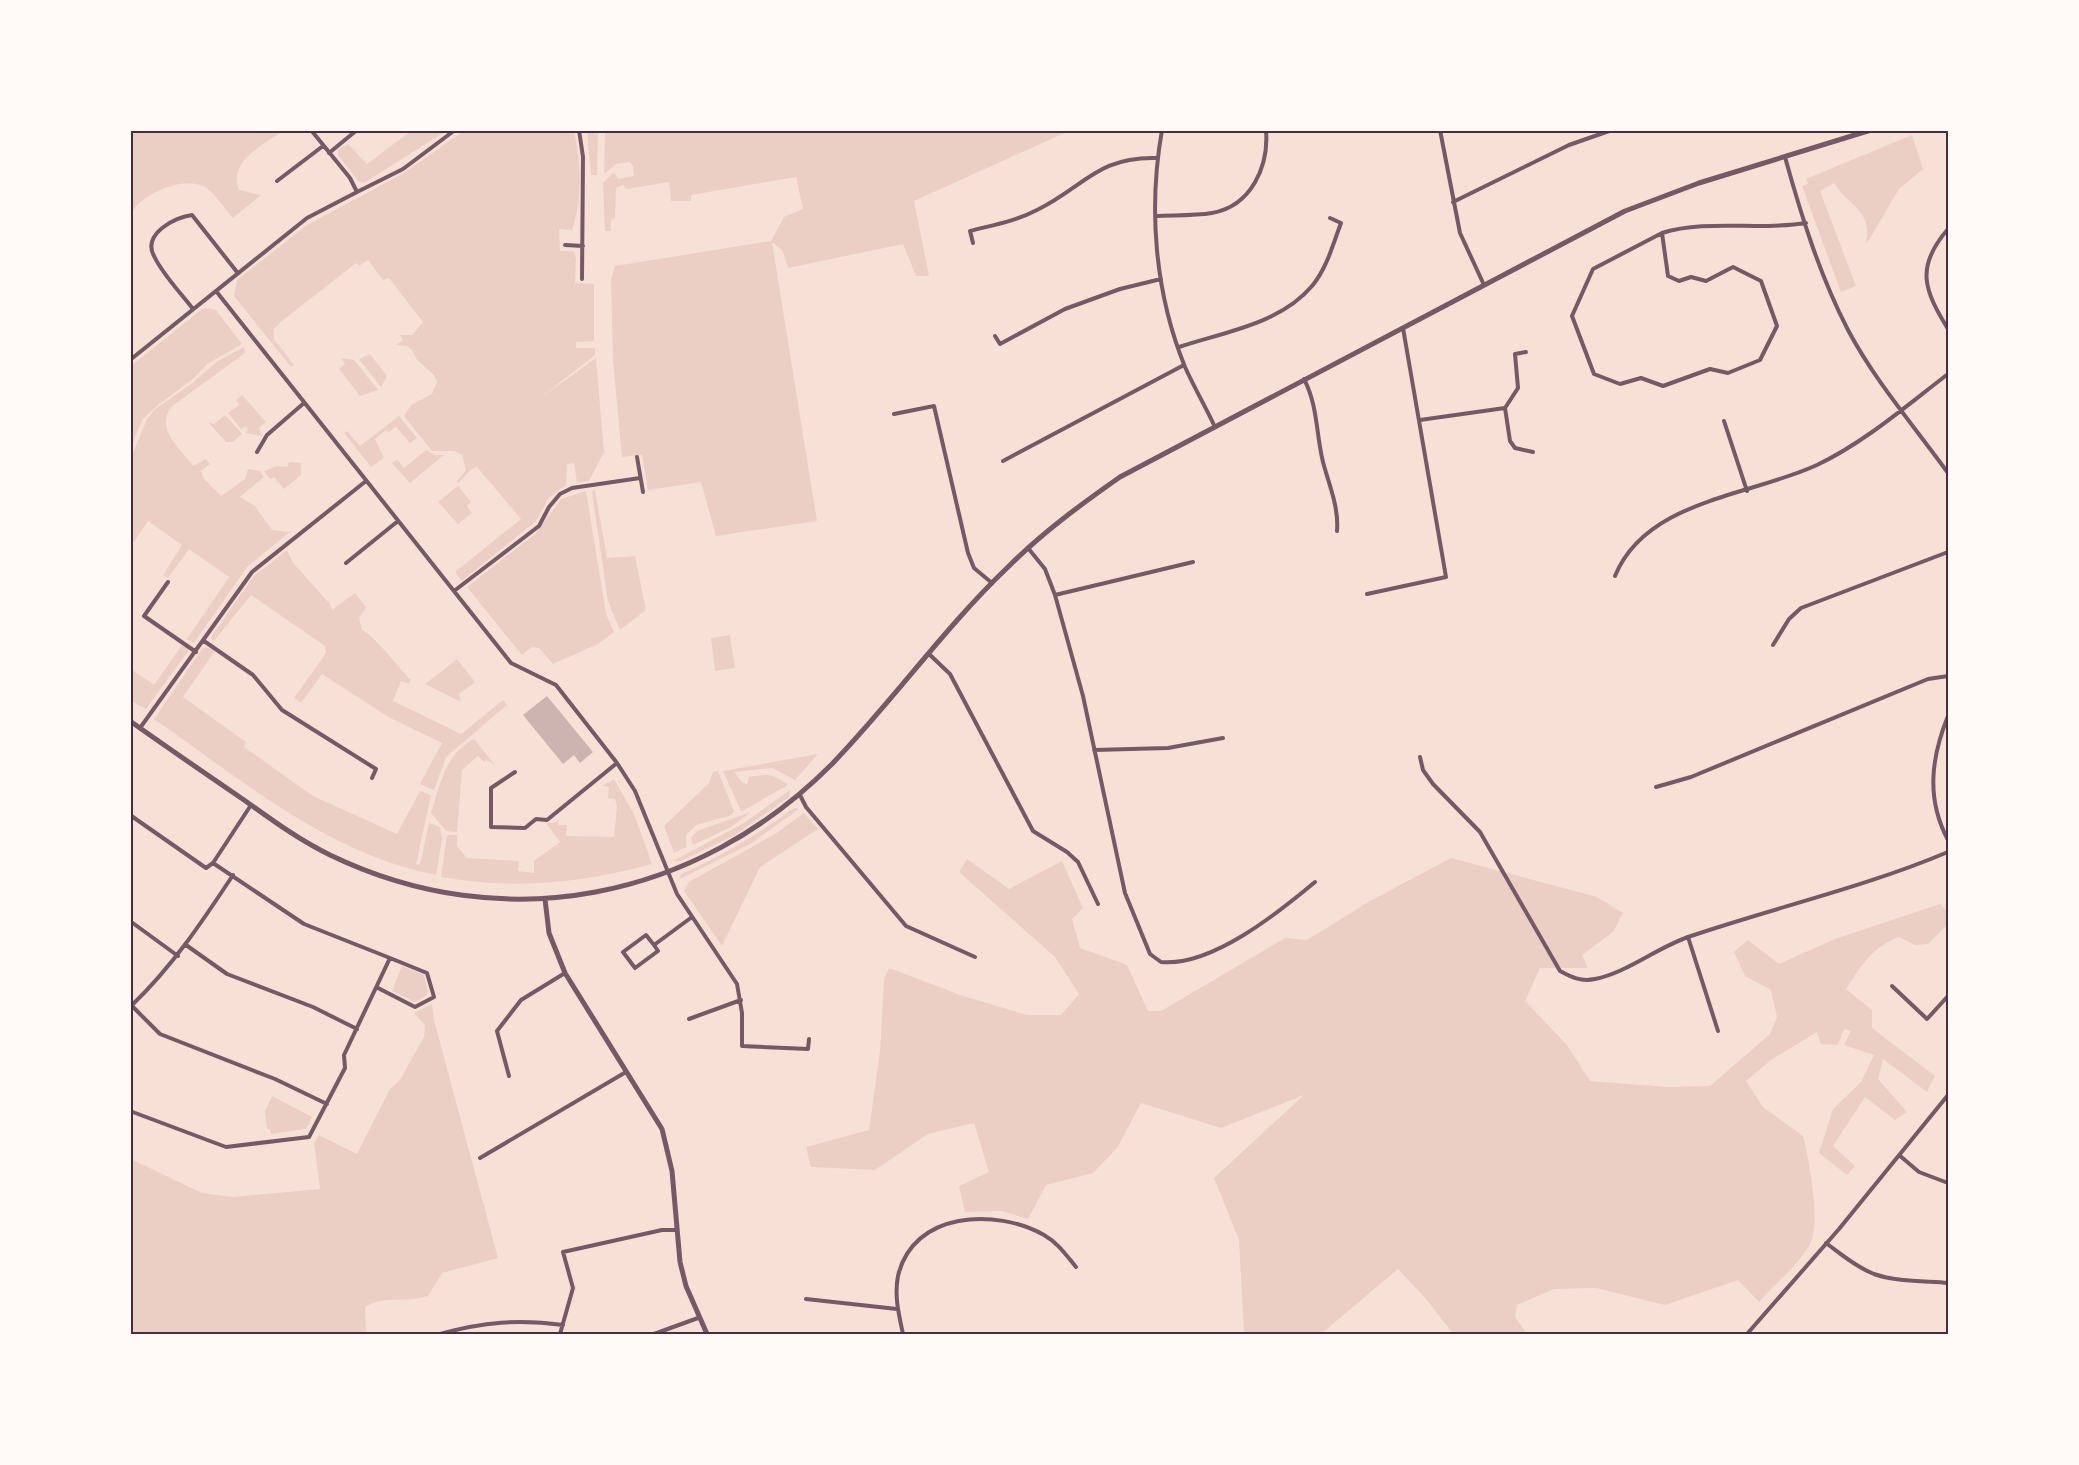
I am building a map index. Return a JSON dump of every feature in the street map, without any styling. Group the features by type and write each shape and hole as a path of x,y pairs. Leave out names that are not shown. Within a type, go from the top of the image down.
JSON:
{"street":[{"path":"311,130 351,178 357,192"},
{"path":"328,153 357,130"},
{"path":"130,360 307,218 403,169 455,130"},
{"path":"579,130 583,157 582,279"},
{"path":"1162,130 1157,158 1155,216 1161,279 1184,365 1214,425"},
{"path":"1155,216 1211,213 1230,207 1254,185 1262,170 1267,149 1266,130"},
{"path":"1440,130 1453,202 1467,251 1484,285"},
{"path":"1453,202 1569,145 1612,130"},
{"path":"130,721 251,805 327,854 391,880 458,895 545,899 620,887 669,873 736,840 800,795 834,761 992,583 1028,548 1074,509 1120,477 1214,425 1643,204 1871,130"},
{"path":"277,181 323,146"},
{"path":"1785,157 1826,282 1848,330 1872,370 1948,473"},
{"path":"974,243 970,231 1037,210 1103,167 1135,158 1157,158"},
{"path":"193,309 152,255 152,242 166,224 192,215 237,272"},
{"path":"1179,347 1270,317 1295,303 1312,285 1325,264 1341,223 1330,219"},
{"path":"1662,233 1668,276 1679,281 1691,277 1706,281 1733,267 1761,281 1777,326 1760,360 1728,373 1710,369 1663,386 1641,378 1620,384 1594,374 1572,316 1593,269 1662,233 1694,227 1777,228 1806,223"},
{"path":"1948,229 1933,250 1926,272 1927,288 1932,303 1948,329"},
{"path":"565,246 583,246"},
{"path":"995,336 1000,344 1065,309 1120,289 1161,279"},
{"path":"216,291 512,663 556,685 617,763 645,812 677,894 731,971 741,1000 742,1046 808,1049 809,1040"},
{"path":"1367,594 1446,577 1403,328"},
{"path":"1526,352 1515,354 1518,388 1505,408 1510,441 1515,448 1533,452"},
{"path":"1003,462 1184,365"},
{"path":"1615,576 1622,559 1633,545 1667,518 1824,461 1851,447 1948,374"},
{"path":"1304,379 1313,400 1323,462 1332,492 1337,531"},
{"path":"257,452 267,435 304,403"},
{"path":"894,414 934,406 968,553 975,568 992,583"},
{"path":"1420,420 1505,408"},
{"path":"1724,421 1748,490"},
{"path":"637,457 643,492"},
{"path":"454,591 539,526 549,507 560,494 572,488 640,478"},
{"path":"140,728 252,573 366,481"},
{"path":"345,563 398,521"},
{"path":"1028,548 1045,568 1056,595 1083,696 1125,893 1150,954 1161,963 1192,960 1234,939 1286,906 1315,882"},
{"path":"1773,645 1789,619 1801,608 1948,552"},
{"path":"1056,595 1193,562"},
{"path":"168,582 144,616 196,652"},
{"path":"204,641 253,675 282,710 376,769 372,778"},
{"path":"929,654 950,674 1033,831 1067,852 1078,862 1098,904"},
{"path":"1656,787 1690,777 1928,679 1948,676"},
{"path":"1948,716 1940,738 1932,775 1940,825 1948,840"},
{"path":"1094,750 1168,748 1223,738"},
{"path":"1420,757 1423,770 1433,784 1480,832 1560,971 1577,979 1594,980 1688,937 1905,870 1948,852"},
{"path":"514,772 491,788 491,826 525,828 536,819 547,820 617,763"},
{"path":"800,795 806,807 906,926 975,957"},
{"path":"130,815 206,868 213,863 251,805"},
{"path":"213,863 304,924 427,973 434,997 415,1007 378,988"},
{"path":"233,875 178,956 160,979 131,1007 160,1034 275,1079 327,1104"},
{"path":"545,899 549,933 565,973 662,1129 672,1171 676,1230 686,1286 707,1335"},
{"path":"654,945 692,917"},
{"path":"130,921 178,956"},
{"path":"646,935 654,945 658,951 635,968 623,952 646,935"},
{"path":"1688,937 1718,1031"},
{"path":"186,945 227,974 313,1007 357,1029"},
{"path":"130,1112 226,1147 309,1137 345,1068 344,1055 378,988 390,958"},
{"path":"509,1076 496,1031 521,1000 565,973"},
{"path":"1892,986 1928,1019 1948,996"},
{"path":"689,1019 741,1000"},
{"path":"480,1158 627,1072"},
{"path":"1747,1335 1948,1095"},
{"path":"1899,1155 1925,1175 1948,1183"},
{"path":"903,1335 897,1309 898,1275 907,1254 938,1227 961,1219 1000,1219 1023,1225 1061,1248 1076,1267"},
{"path":"560,1335 573,1288 563,1252 662,1230 676,1230"},
{"path":"1826,1243 1859,1267 1874,1274 1891,1278 1948,1283"},
{"path":"806,1299 897,1309"},
{"path":"654,1335 698,1318"},
{"path":"440,1335 495,1321 524,1321 563,1326"},
{"path":"1383,1335 1392,1335"}],"shaded area":[{"path":"131,130 283,131 249,155 238,171 239,190 261,195 233,218 205,187 185,183 154,193 144,199 131,213"},
{"path":"465,130 574,131 579,168 578,206 572,230 559,229 560,251 574,251 575,283 594,284 594,341 576,342 576,348 595,348 595,355 539,399 596,358 604,452 589,481 577,483 574,463 567,464 566,485 549,498 536,521 462,581 455,572 521,519 477,467 470,470 459,483 457,481 466,470 462,455 454,451 432,451 404,416 411,405 432,394 437,382 434,375 417,360 412,350 407,346 396,345 403,340 400,335 412,335 423,322 389,278 383,280 368,260 359,266 356,263 282,321 274,329 274,339 294,365 291,367 234,296 237,280 307,225 404,173"},
{"path":"411,131 446,131 364,183 358,181 338,155 338,149 348,144 367,164"},
{"path":"587,131 598,131 597,175 591,175"},
{"path":"605,131 1069,131 914,201 929,276 916,276 903,244 788,268 782,250 772,242 817,521 716,536 701,482 648,490 642,455 622,457 613,361 611,280 615,266 771,241 784,217 803,209 796,177 691,195 691,201 671,201 669,182 627,189 623,185 616,188 615,218 611,220 611,231 605,231 603,183 614,172 618,179 634,176 630,162 616,164 604,174"},
{"path":"1912,135 1923,169 1899,189 1866,245 1866,223 1858,210 1834,183 1820,191 1856,286 1841,292 1802,186 1808,184 1806,179"},
{"path":"202,309 216,310 242,344 207,364 194,378 158,405 142,420 131,447 131,366"},
{"path":"244,347 245,353 171,407 166,423 171,438 193,466 206,459 210,464 201,471 204,479 221,496 245,479 248,469 260,471 264,477 240,497 255,506 272,530 290,532 247,567 194,643 187,639 229,577 189,549 168,578 163,575 182,545 148,521 131,546 131,458 147,419 154,410 191,384 218,361"},
{"path":"370,354 387,376 381,387 359,359"},
{"path":"341,358 354,360 378,390 360,396 339,369 345,364"},
{"path":"242,395 266,422 259,428 262,436 245,433 248,430 246,426 241,429 228,413 239,405 236,400"},
{"path":"225,415 242,434 233,442 226,442 208,422 214,424"},
{"path":"399,416 417,438 410,443 396,427 388,432 386,430 375,439 384,458 371,467 344,433 347,431 360,446"},
{"path":"426,450 435,455 444,455 410,483 392,463 397,459 404,468"},
{"path":"289,462 301,463 301,475 284,489 274,477 270,479 264,471 277,466 287,467"},
{"path":"458,486 471,502 467,506 472,513 458,524 438,502"},
{"path":"595,490 607,558 635,556 646,610 620,630 608,601 593,500 592,491"},
{"path":"586,491 606,614 614,632 598,644 553,664 539,648 532,647 522,655 467,587 535,534 561,499"},
{"path":"287,550 293,563 330,604 332,610 355,593 366,607 359,618 362,630 373,638 411,680 409,684 401,681 393,701 461,734 503,700 507,705 446,757 434,790 420,784 442,743 390,718 322,674 301,703 294,698 326,653 325,646 251,595 213,642 211,637 253,577"},
{"path":"730,635 735,668 715,671 711,638"},
{"path":"182,645 189,650 146,709 131,701 131,669 154,685"},
{"path":"206,647 215,651 183,697 246,742 244,747 313,796 397,834 420,791 431,795 416,864 419,865 421,861 429,823 440,827 442,839 436,875 396,865 323,832 253,790 154,719 202,649"},
{"path":"457,659 475,682 459,694 461,702 425,684"},
{"path":"474,739 495,765 486,760 484,762 478,756 462,770 457,832 446,831 431,813 450,761 464,745"},
{"path":"818,754 795,780 772,768 734,772 743,783 747,784 749,777 766,775 779,778 788,785 741,811 723,771"},
{"path":"718,771 734,811 732,815 696,825 686,835 686,847 674,853 664,826 709,783 713,772"},
{"path":"614,779 634,814 652,864 574,880 521,884 441,877 447,835 457,835 457,846 467,858 519,861 518,871 534,873 534,861 560,842 546,823 559,820 558,825 567,825 566,836 614,837 617,806 615,799 608,798 609,787 602,786"},
{"path":"790,790 789,797 735,835 681,861 673,861 744,823"},
{"path":"794,808 799,809 750,844 680,879 681,874 739,844"},
{"path":"751,812 731,827 693,845 691,838 697,831"},
{"path":"804,813 818,829 760,867 722,946 684,891 689,882 775,834"},
{"path":"1451,858 1597,897 1623,913 1613,932 1582,955 1588,968 1540,968 1525,1001 1567,1045 1590,1081 1669,1087 1710,1086 1770,1034 1777,1017 1771,990 1745,976 1734,952 1748,940 1779,964 1835,939 1940,904 1948,912 1948,924 1928,944 1915,945 1899,937 1890,941 1868,958 1846,989 1872,1010 1872,1028 1935,1076 1927,1092 1883,1059 1878,1079 1907,1112 1895,1120 1865,1097 1833,1146 1855,1166 1847,1175 1819,1153 1833,1109 1861,1082 1874,1055 1844,1045 1851,1031 1844,1029 1838,1045 1821,1044 1817,1032 1771,1060 1746,1081 1763,1107 1803,1136 1811,1176 1814,1209 1813,1236 1809,1246 1792,1268 1759,1302 1738,1280 1665,1305 1596,1288 1554,1289 1517,1305 1515,1317 1527,1334 1453,1334 1427,1300 1398,1269 1321,1334 1244,1334 1239,1240 1214,1178 1304,1095 1221,1128 1141,1103 1117,1148 1093,1173 1046,1185 1028,1219 1002,1211 965,1212 959,1186 989,1172 974,1123 928,1134 875,1170 811,1167 806,1147 869,1130 880,1051 884,980 889,968 963,996 1027,1015 1061,1015 1079,994 1055,957 959,872 967,859 1009,889 1062,861 1083,908 1072,919 1080,948 1127,965 1148,1011 1161,1011 1285,938 1307,940 1370,901"},
{"path":"402,966 424,975 428,992 426,996 415,1002 392,991"},
{"path":"432,1004 434,1020 498,1258 442,1273 428,1296 381,1301 365,1307 366,1334 131,1334 131,1159 202,1193 232,1197 320,1189 314,1143 319,1135 357,1154 390,1089 400,1080 424,1037 425,1025 414,1013"},
{"path":"272,1096 312,1117 306,1129 271,1134 270,1129 267,1129 265,1112"}],"building":[{"path":"547,696 593,752 580,763 574,755 563,764 523,715"}]}
